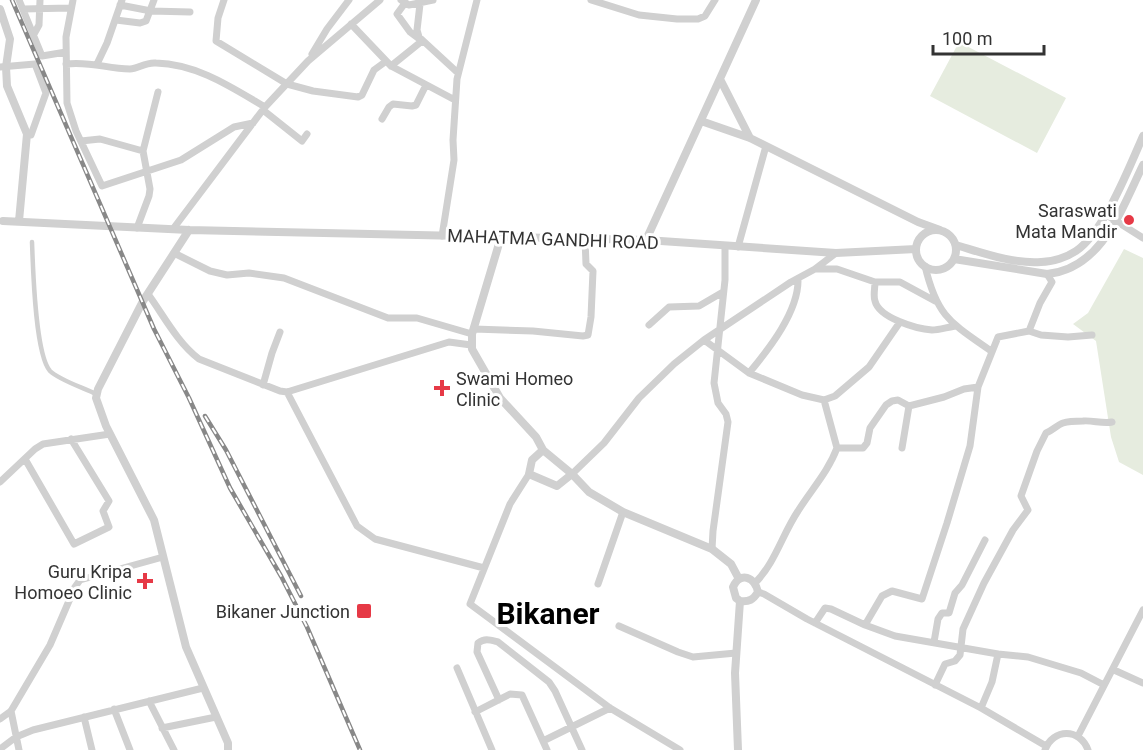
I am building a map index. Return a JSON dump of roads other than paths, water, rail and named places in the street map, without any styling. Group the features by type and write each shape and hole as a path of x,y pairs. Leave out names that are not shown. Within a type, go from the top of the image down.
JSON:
{"street":[{"path":"19,0 42,56 66,52"},
{"path":"73,0 66,29 67,103 81,141 102,186 190,156 234,126 253,123"},
{"path":"116,20 140,23 146,21 154,0"},
{"path":"224,0 218,18 216,40 287,84 313,91 358,97 363,94 374,70 388,64 422,41"},
{"path":"308,61 327,29 349,0"},
{"path":"173,229 264,108 308,61 380,0"},
{"path":"433,0 409,5 403,2 397,14 410,32 458,73"},
{"path":"442,236 454,160 454,100 458,73 477,0"},
{"path":"591,0 627,12 677,19 698,19 705,16 715,0"},
{"path":"646,240 756,0"},
{"path":"97,64 116,20 121,2 151,11 190,12"},
{"path":"23,9 40,4 70,8"},
{"path":"34,34 39,25 40,4"},
{"path":"420,4 417,30 422,41"},
{"path":"1,13 10,39 3,67 7,86 27,134 19,221"},
{"path":"351,24 388,64 454,100"},
{"path":"66,64 86,62 131,69 145,63 182,64 218,80 264,108 302,141 308,134"},
{"path":"3,67 34,64 42,81 46,93 31,135"},
{"path":"720,79 750,138"},
{"path":"382,119 393,104 416,105 426,85"},
{"path":"137,228 149,196 143,151 158,92"},
{"path":"701,121 750,138 918,222 940,230 952,236 956,245 954,259 948,266 939,270 925,266 918,259 916,249 922,235 930,230 940,230"},
{"path":"956,245 1018,261 1054,260 1076,251 1092,235 1105,214 1143,136"},
{"path":"81,141 100,139 143,151"},
{"path":"738,247 766,146"},
{"path":"954,259 1047,274 1061,273 1072,268 1107,237 1143,165"},
{"path":"1105,214 1143,238"},
{"name":"MAHATMA GANDHI ROAD","path":"3,221 189,230 646,240 725,247 836,252 916,249"},
{"path":"96,394 148,294 189,230"},
{"path":"501,237 473,331 471,345 500,398 536,437 543,450 572,474 589,492 623,512 712,549 730,564 739,579"},
{"path":"174,253 210,271 227,275 249,273 284,278 388,318 417,318 473,331 533,330 583,336 588,335 591,317 593,271 586,264 585,239"},
{"path":"32,242 34,300 45,364 55,375 96,394 110,434 154,520 186,647 228,743 228,750"},
{"path":"712,549 728,422 726,414 718,403 714,383 725,247"},
{"path":"529,474 557,486 604,443 639,398 704,340 815,269 836,252"},
{"path":"925,266 935,301"},
{"path":"815,269 837,269 875,282 900,282 935,301 956,326 991,351"},
{"path":"1029,331 1040,303 1052,282 1047,274"},
{"path":"749,373 778,335 797,294 798,279"},
{"path":"875,282 874,301 877,306 882,312 900,322 932,330 956,326"},
{"path":"650,325 669,307 699,306 723,292"},
{"path":"148,294 189,351 219,368 287,392 449,342 471,345"},
{"path":"704,340 749,373 802,395 824,400 835,396 869,367 900,322"},
{"path":"865,625 882,596 892,591 922,599 970,446 978,387 998,337 1029,331 1053,336 1092,335"},
{"path":"263,385 280,332"},
{"path":"837,448 863,448 867,443 870,428 885,405 892,401 898,400 909,406 978,387"},
{"path":"287,392 357,526 375,539 484,568"},
{"path":"824,400 837,448 830,466 798,510 757,588 753,599 747,602 736,598 733,587 739,579 745,577 757,588 764,594 981,708 1046,748 1052,739 1060,734 1069,733 1078,736 1088,750"},
{"path":"902,448 909,406"},
{"path":"935,685 945,664 955,661 960,655 963,629 984,583 1013,530 1028,510 1021,496 1046,433 1060,423 1094,420 1112,422"},
{"path":"0,482 43,444 110,434"},
{"path":"25,459 74,544 109,527 103,511 108,501 71,439"},
{"path":"543,450 532,460 529,474 510,504 470,604 610,708 680,750"},
{"path":"598,584 623,512"},
{"path":"934,642 938,619 942,613 952,610 955,593 962,585 985,540"},
{"path":"0,719 11,711 50,645 80,580 163,557"},
{"path":"738,750 735,703 740,601"},
{"path":"815,622 825,609 831,609 865,625 905,639 1039,660 1081,673 1104,685"},
{"path":"1078,736 1143,610"},
{"path":"619,626 693,657 736,653"},
{"path":"499,700 477,652 477,643 482,640 489,639 498,642 549,682 582,750"},
{"path":"981,708 992,681 998,654"},
{"path":"457,668 492,750"},
{"path":"1114,670 1143,683"},
{"path":"0,749 16,736 203,688"},
{"path":"475,712 510,694 522,695 547,750"},
{"path":"149,701 174,750"},
{"path":"543,741 610,708"},
{"path":"114,709 130,750"},
{"path":"11,711 19,750"},
{"path":"84,717 92,750"},
{"path":"162,728 216,717"}],"railway":[{"path":"12,0 154,329 189,398 230,488 281,576 307,627 360,750"},
{"path":"205,416 226,450 301,596"}],"place":[{"name":"Saraswati Mata Mandir","path":"1129,220"},
{"name":"Swami Homeo Clinic","path":"442,388"},
{"name":"Guru Kripa Homoeo Clinic","path":"145,581"},
{"name":"Bikaner Junction","path":"364,611"}],"district":[{"name":"Bikaner","path":"548,613"}]}
